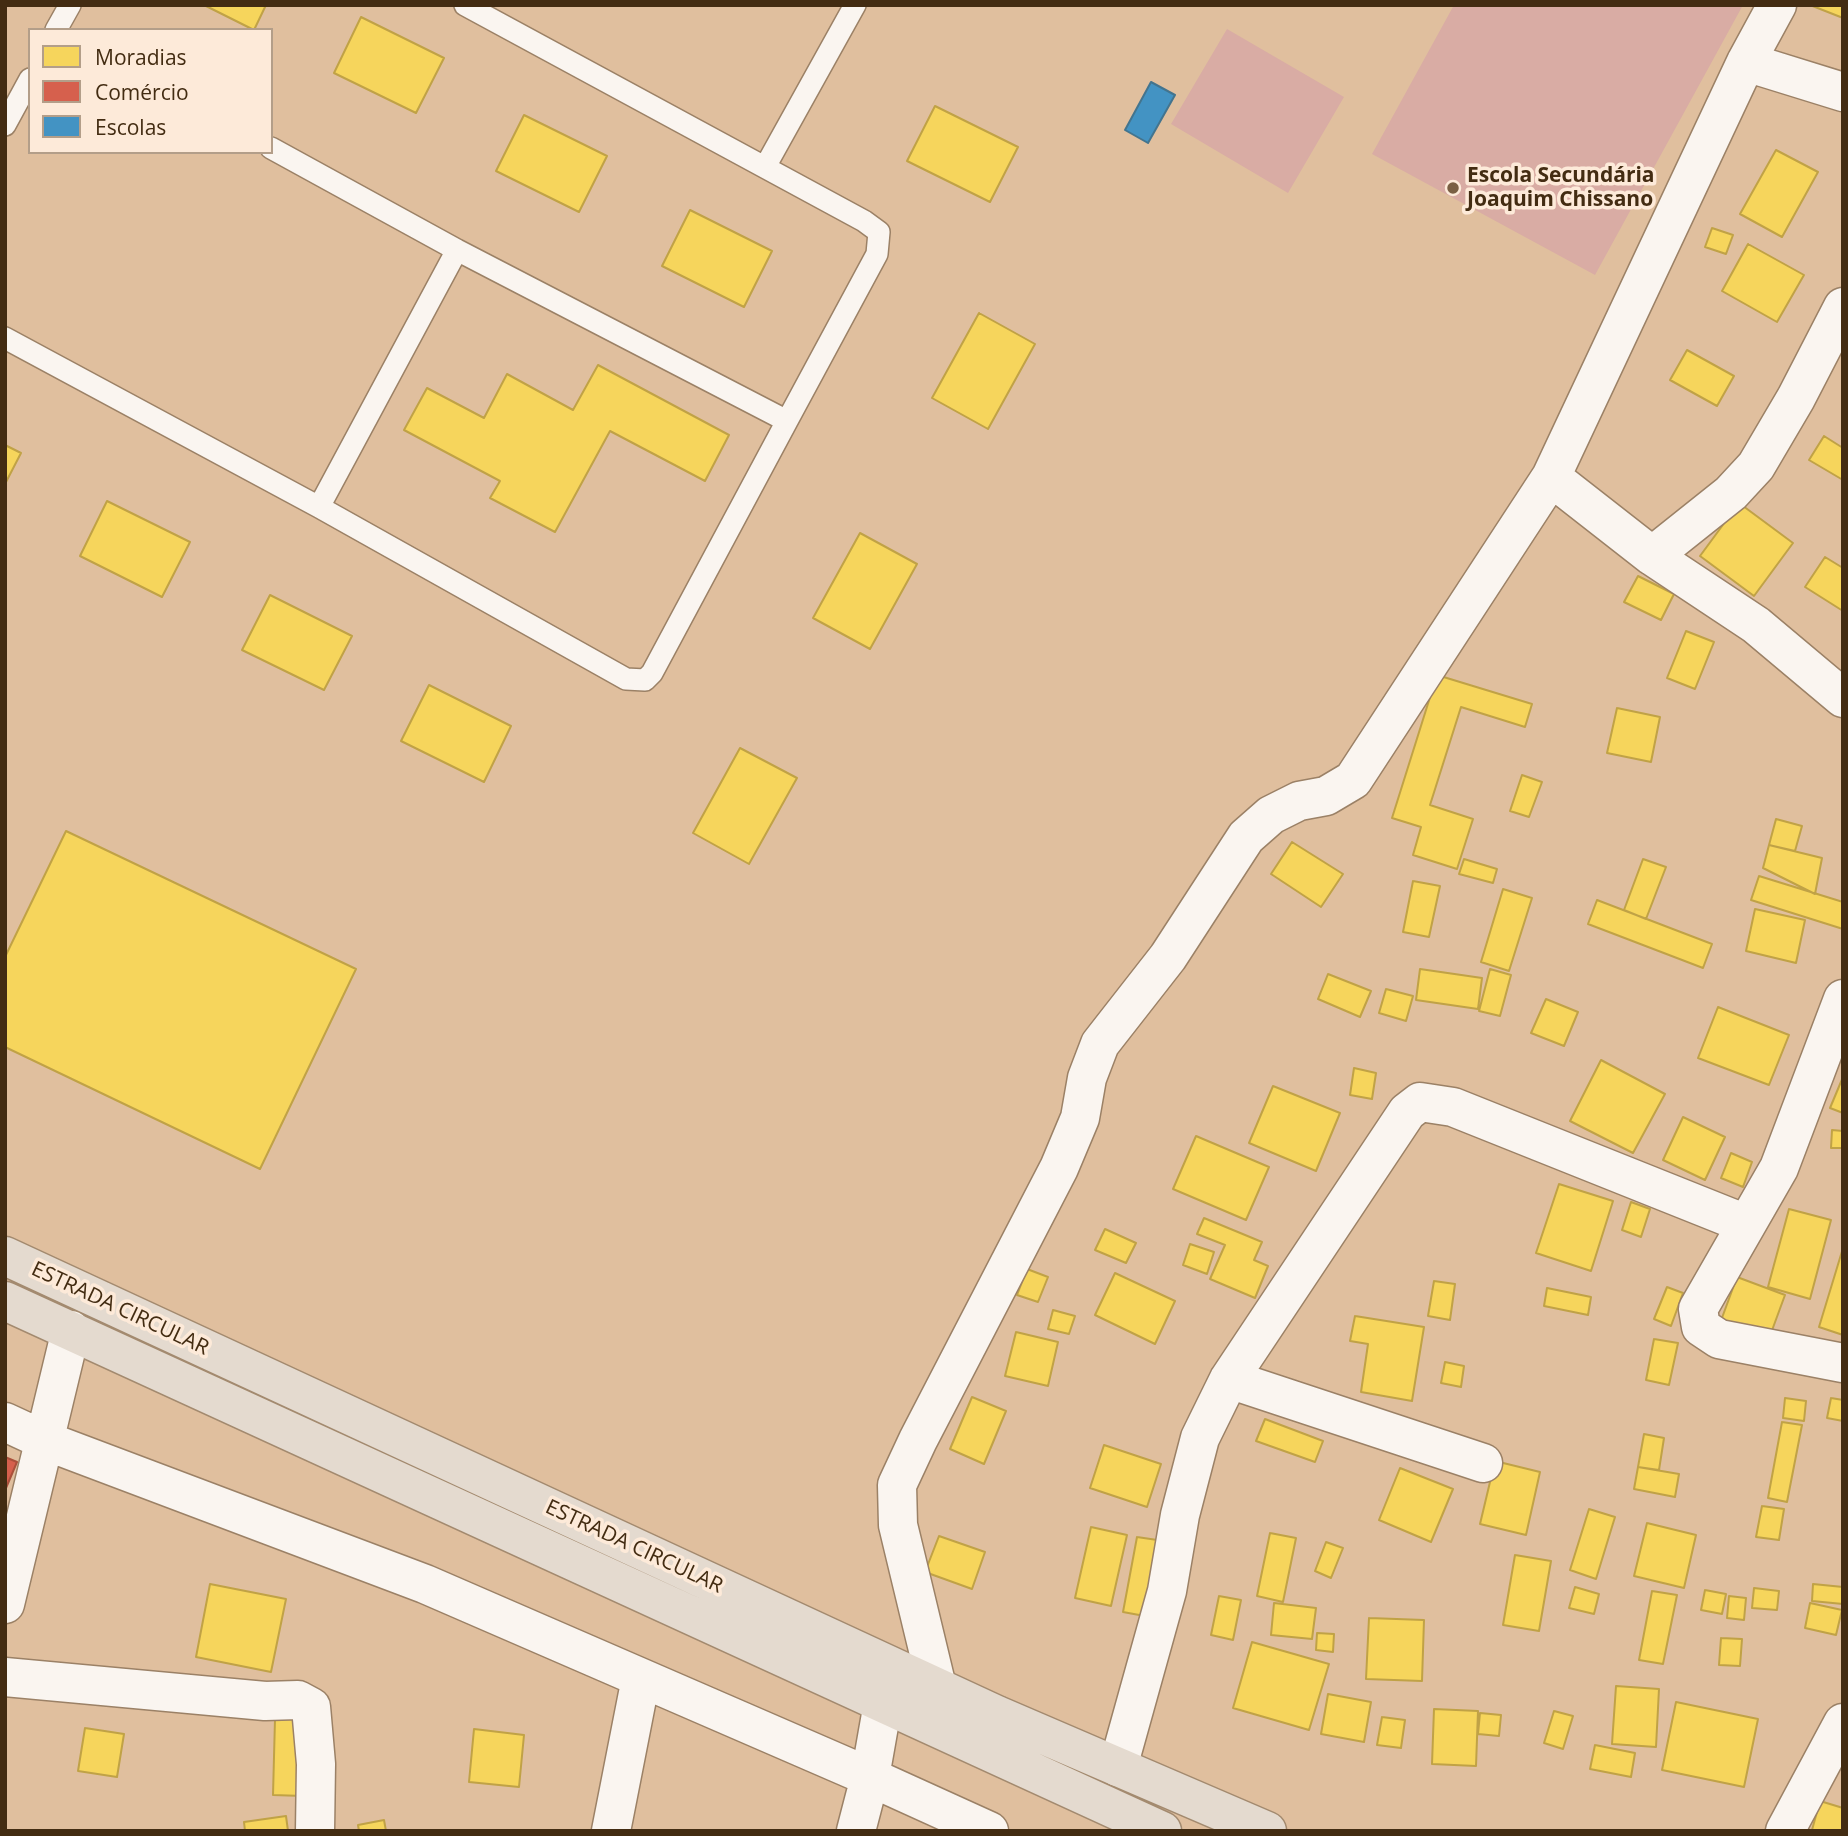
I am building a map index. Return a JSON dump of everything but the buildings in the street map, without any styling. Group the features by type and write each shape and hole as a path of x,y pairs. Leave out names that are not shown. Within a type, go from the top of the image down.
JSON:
{"main road":[{"name":"ESTRADA CIRCULAR","path":"5,1256 937,1687 1267,1831"},
{"name":"ESTRADA CIRCULAR","path":"5,1301 1162,1831"}],"street":[{"path":"937,1687 898,1525 897,1485 1059,1168 1080,1118 1087,1078 1100,1044 1168,957 1246,837 1271,815 1299,801 1326,796 1353,780 1550,477 1746,62 1777,5"},
{"path":"1746,62 1843,92"},
{"path":"1652,556 1731,494 1756,466 1796,398 1843,307"},
{"path":"1550,477 1652,556 1756,625 1843,698"},
{"path":"1843,999 1779,1168 1698,1309 1701,1327 1719,1339 1843,1363"},
{"path":"1118,1767 1167,1591 1180,1515 1200,1438 1229,1379 1407,1112 1420,1102 1454,1107 1746,1224"},
{"path":"5,1604 71,1331"},
{"path":"1229,1379 1483,1463"},
{"path":"5,1422 46,1441 425,1584 989,1831"},
{"path":"5,1677 265,1701 298,1700 311,1707 316,1764 315,1831"},
{"path":"611,1831 641,1678"},
{"path":"856,1831 870,1777 883,1703"},
{"path":"1785,1831 1843,1723"}],"lane":[{"path":"58,28 70,5"},
{"path":"5,338 319,507 626,679 645,680 652,673 877,254 879,232 864,221 466,5"},
{"path":"765,167 855,5"},
{"path":"5,125 28,83"},
{"path":"273,149 457,250 787,421"},
{"path":"319,507 457,250"}],"shaded area":[{"path":"1454,5 1743,5 1595,275 1372,154"},
{"path":"1227,29 1344,97 1288,193 1171,124"}],"place":[{"name":"Escola Secundária Joaquim Chissano","path":"1453,188"}]}
